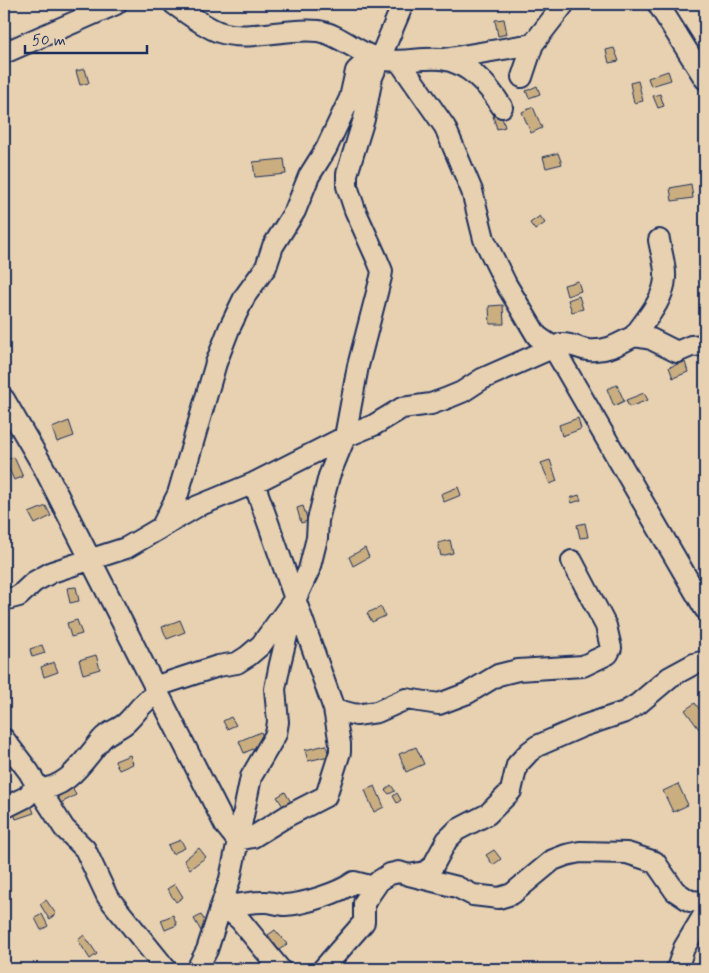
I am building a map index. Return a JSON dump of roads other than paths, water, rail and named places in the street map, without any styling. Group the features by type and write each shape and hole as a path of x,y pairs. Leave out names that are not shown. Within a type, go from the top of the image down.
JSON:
{"street":[{"path":"4,53 116,4"},
{"path":"174,4 200,22 220,32 243,36 294,30 316,31 326,33 384,59 445,127 472,191 484,239 506,284 537,336 553,347 705,609"},
{"path":"197,969 203,962 223,907 251,778 276,734 278,722 275,689 296,598 313,554 329,476 345,437 358,366 382,271 354,210 347,186 347,174 364,119 372,77 384,59 403,4"},
{"path":"522,77 533,44 564,4"},
{"path":"658,4 705,79"},
{"path":"162,526 178,494 216,363 229,329 245,296 266,267 273,246 296,212 309,176 326,148 350,98 356,71 384,59 442,59 533,44"},
{"path":"442,59 472,72 492,91 502,107"},
{"path":"4,600 19,596 43,576 126,548 162,526 218,497 254,483 345,437 374,425 402,408 431,404 462,392 482,379 553,347 568,344 587,350 604,350 634,336 660,297 664,284 659,240"},
{"path":"634,336 651,339 677,352 691,346 705,345"},
{"path":"4,399 44,468 225,825 237,840"},
{"path":"237,840 252,837 326,796 340,752 334,709 254,483"},
{"path":"334,709 356,715 377,712 406,699 439,704 468,693 498,675 518,670 583,666 601,659 608,654 611,648 609,636 604,620 572,561"},
{"path":"4,808 37,789 48,790 70,777 103,738 128,722 142,702 156,690 218,666 236,663 248,656 261,645 296,598"},
{"path":"409,875 425,872 433,866 447,840 457,830 494,809 511,791 517,765 533,748 582,726 624,712 638,704 670,677 694,664 705,661"},
{"path":"4,739 36,782 37,789 64,828 85,849 107,896 166,969"},
{"path":"322,969 364,922 364,903 374,887 390,874 399,872 457,887 473,895 499,898 512,894 554,860 566,855 580,852 627,853 655,862 674,891 690,901 705,902"},
{"path":"223,907 253,902 286,905 329,894 346,888 354,882 374,887"},
{"path":"223,907 240,920 280,969"},
{"path":"677,969 684,948 705,913"}]}
